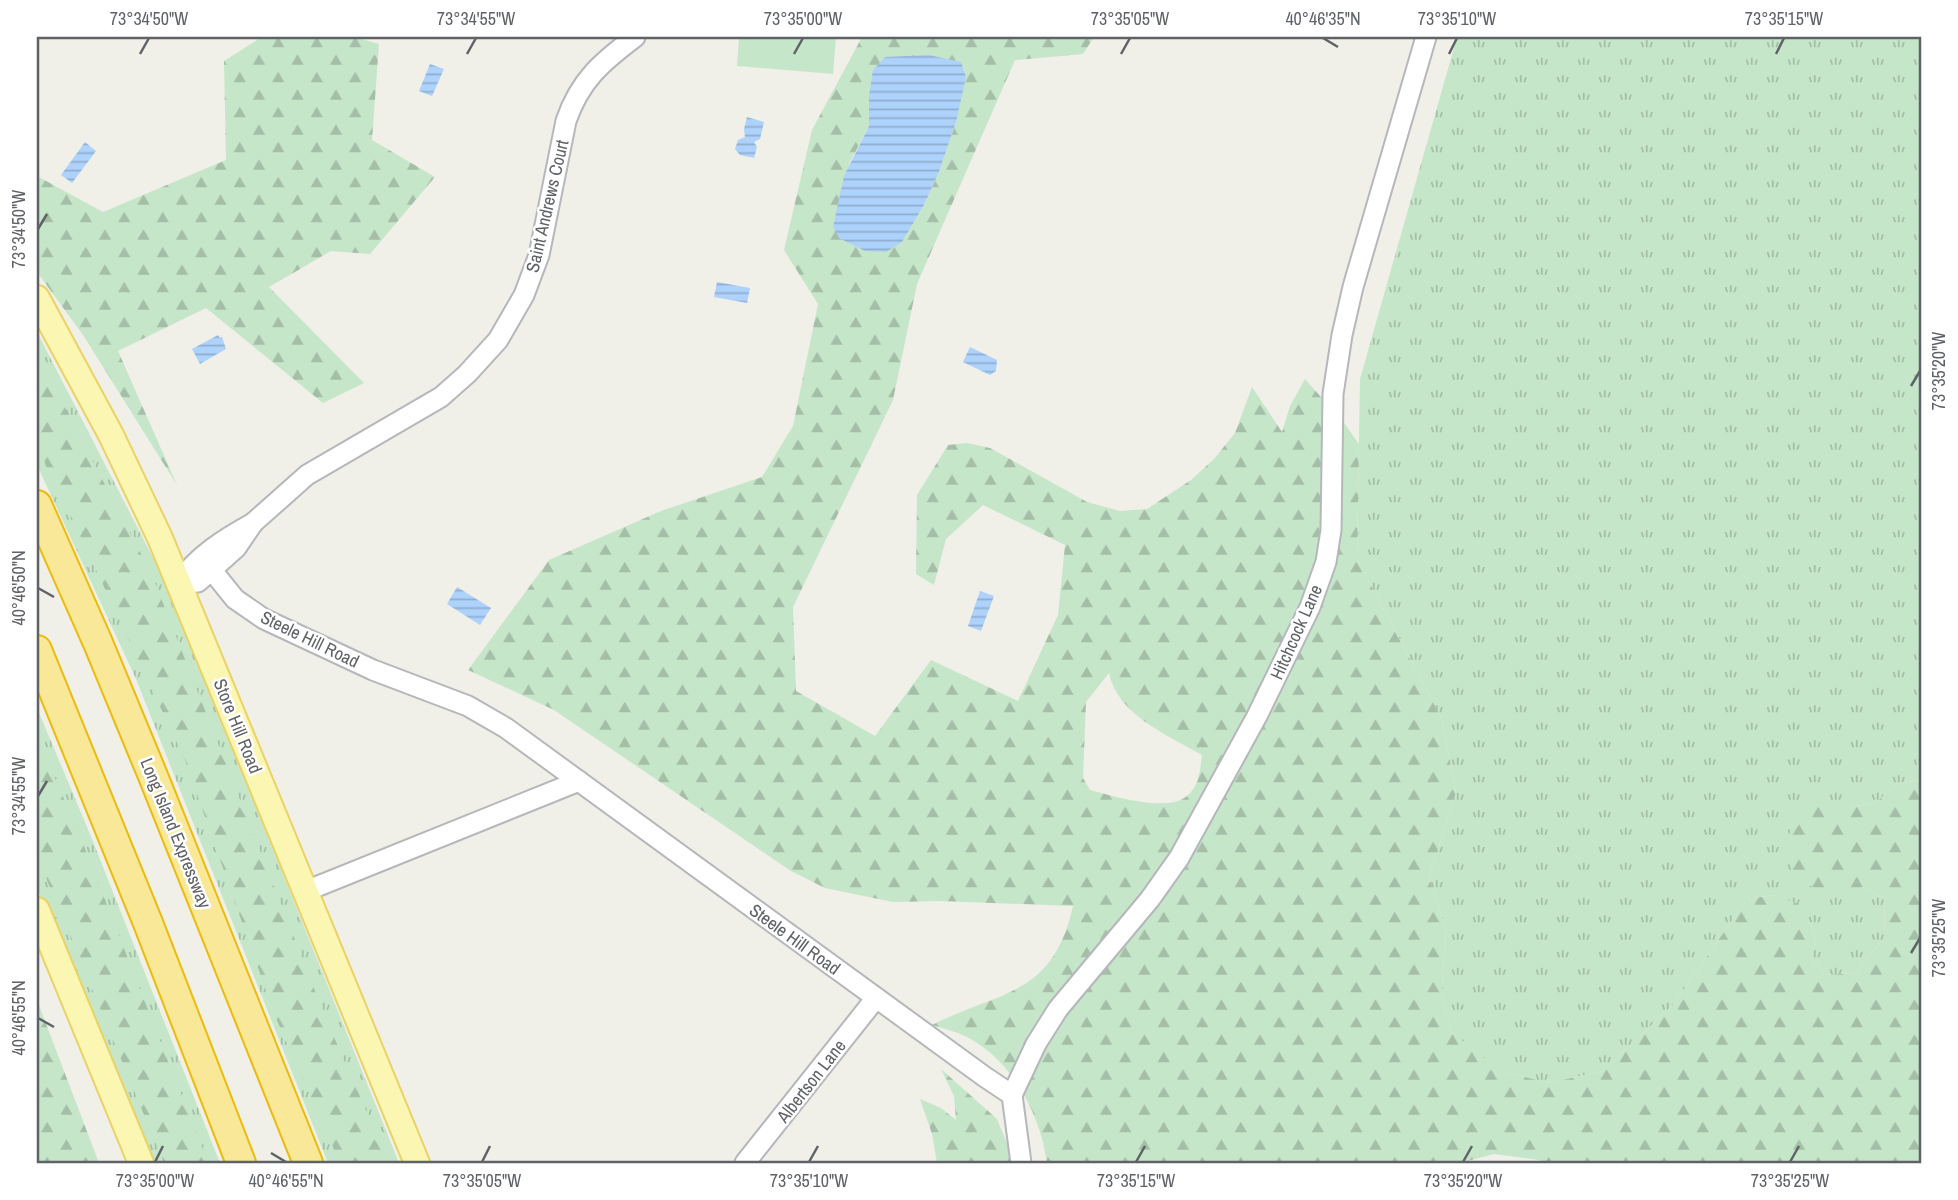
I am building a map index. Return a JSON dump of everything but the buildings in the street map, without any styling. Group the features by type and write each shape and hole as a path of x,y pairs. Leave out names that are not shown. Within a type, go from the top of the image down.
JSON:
{"highway":[{"name":"Long Island Expressway","path":"37,505 88,618 308,1163"},
{"path":"37,650 148,923 241,1163"}],"main road":[{"name":"Store Hill Road","path":"37,298 111,435 179,583 418,1163"},
{"path":"37,910 141,1163"}],"street":[{"name":"Saint Andrews Court","path":"179,583 198,582 206,564 236,548 253,523 307,475 441,397 498,341 524,295 539,256 571,107 592,72 635,37"},
{"name":"Hitchcock Lane","path":"1012,1095 1036,1044 1058,1009 1150,899 1179,858 1257,716 1310,607 1326,562 1331,530 1333,388 1342,335 1357,274 1426,37"},
{"name":"Steele Hill Road","path":"206,564 235,599 264,619 373,670 468,706 506,728 1012,1095"},
{"path":"306,891 579,781"},
{"name":"Albertson Lane","path":"745,1163 876,998"},
{"path":"1012,1095 1021,1163"}],"green space":[{"path":"262,37 355,37 379,44 372,140 435,177 370,254 331,251 269,287 364,383 323,403 206,308 118,351 177,485 83,335 37,272 37,176 103,212 226,160 224,61"},
{"path":"739,37 836,37 833,74 737,66"},
{"path":"862,37 1094,37 1083,54 1015,60 917,284 893,400 793,607 796,691 875,736 931,660 1018,701 1058,615 1065,545 983,505 946,539 934,585 916,574 917,495 948,445 967,443 990,448 1087,502 1120,511 1147,509 1191,480 1214,459 1235,433 1252,387 1282,432 1290,406 1305,379 1359,444 1357,559 1442,719 1456,793 1429,877 1446,930 1441,997 1452,1033 1501,1071 1549,1083 1603,1071 1673,1005 1747,899 1775,895 1798,904 1816,935 1812,959 1824,975 1856,973 1885,936 1884,898 1865,887 1836,894 1823,892 1806,883 1789,859 1789,835 1801,817 1821,797 1849,807 1876,803 1895,784 1921,780 1921,1163 1545,1163 1494,1154 1460,1163 1047,1163 1029,1105 1007,1069 976,1042 932,1025 1002,996 1038,974 1052,958 1064,936 1073,906 893,902 825,888 791,871 554,710 468,670 549,560 661,511 762,477 793,426 818,304 784,250 812,130","holes":["869,96 956,122 939,172 924,205 902,242 833,227 850,162 869,126","1109,673 1114,687 1133,712 1159,731 1202,755 1197,782 1187,796 1178,801 1154,803 1090,790 1083,778 1086,702"]},
{"path":"1457,37 1921,37 1921,780 1895,784 1876,803 1849,807 1833,894 1865,887 1884,898 1885,936 1856,973 1824,975 1812,959 1816,935 1798,905 1774,895 1747,899 1673,1005 1603,1071 1549,1083 1500,1071 1452,1033 1441,997 1446,930 1429,877 1456,793 1442,719 1357,559 1360,379"},
{"path":"37,332 166,583 399,1163 328,1163 136,679 37,465"},
{"path":"37,354 152,575 324,1014 389,1163 340,1163 275,1016 185,760 37,446"},
{"path":"37,708 90,834 220,1163 147,1163 37,888"},
{"path":"37,737 80,836 208,1163 164,1163 37,856"},
{"path":"37,1000 99,1163 37,1163"},
{"path":"941,1069 997,1119 1012,1163 937,1163 932,1134 920,1099 941,1108 956,1120 954,1096"}],"water":[{"path":"929,55 961,62 966,77 956,122 939,172 924,205 902,242 886,252 865,251 839,238 833,227 844,176 869,126 869,96 873,70 885,57"},
{"path":"430,64 444,69 432,96 419,91"},
{"path":"747,117 764,122 760,139 754,142 757,147 754,158 740,155 735,149 738,140 745,137"},
{"path":"85,142 96,151 72,183 61,175"},
{"path":"717,282 750,288 747,303 714,297"},
{"path":"218,335 222,337 226,349 200,364 192,349"},
{"path":"970,347 997,360 996,371 990,375 963,362"},
{"path":"457,587 491,608 480,625 447,604"},
{"path":"980,591 994,596 981,631 968,626"}]}
